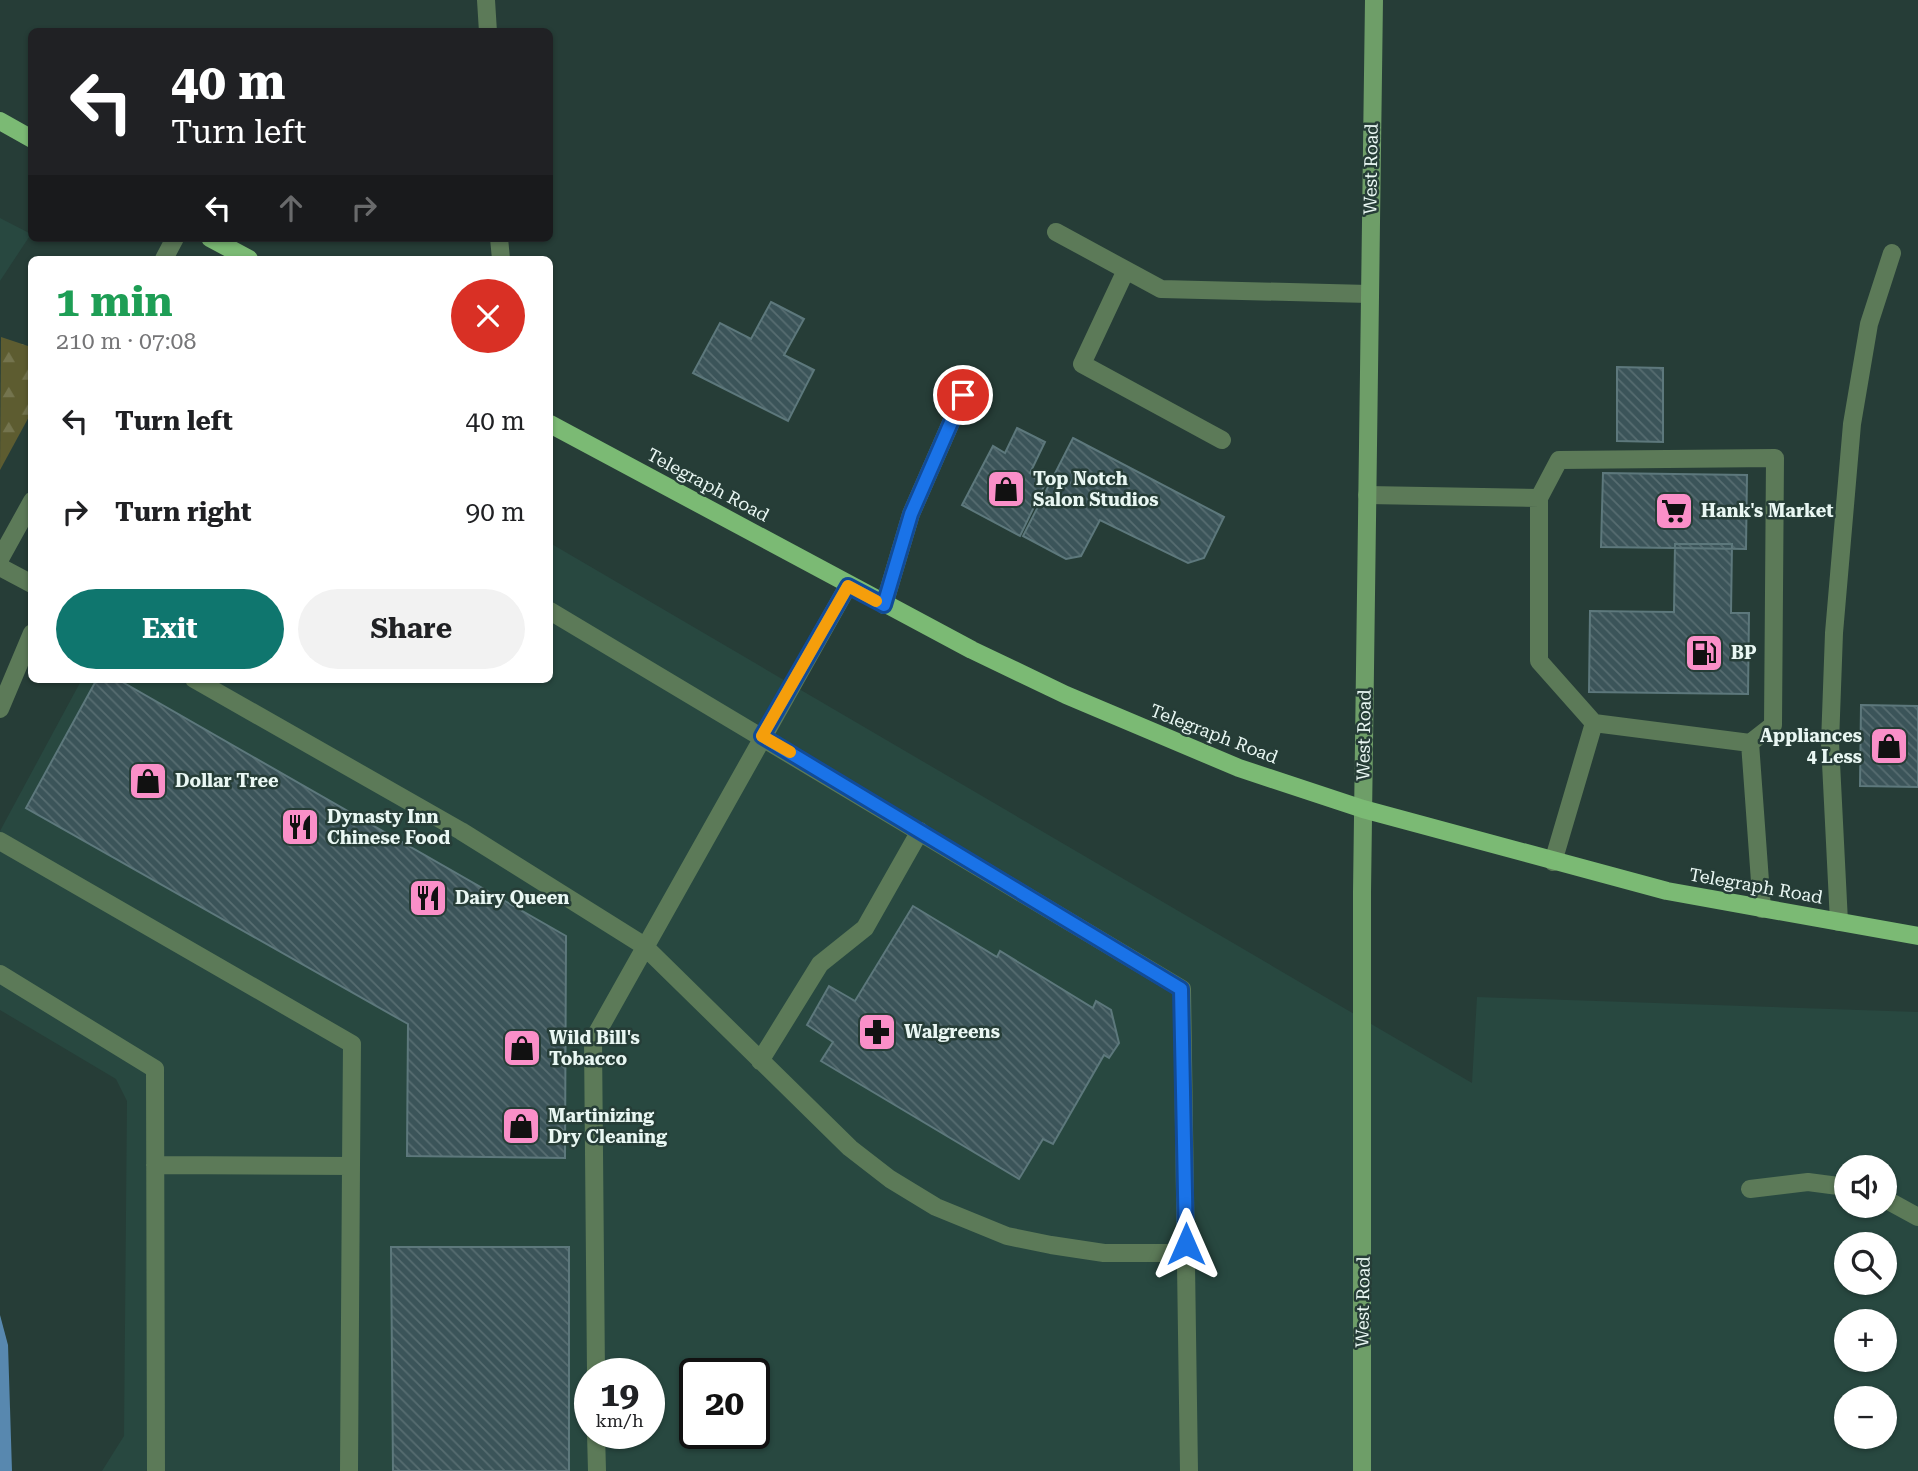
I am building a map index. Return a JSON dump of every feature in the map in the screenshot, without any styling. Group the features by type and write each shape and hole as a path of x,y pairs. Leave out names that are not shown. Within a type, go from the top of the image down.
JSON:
{"main road":[{"path":"0,121 28,137"},
{"path":"217,242 242,256"},
{"name":"Telegraph Road","path":"553,426 884,605 1055,690 1239,768 1363,810 1667,891 1918,936"}],"street":[{"path":"486,0 488,28"},
{"name":"West Road","path":"1362,1471 1363,810 1374,0"},
{"path":"1056,232 1161,289 1369,294"},
{"path":"1839,922 1830,743 1834,632 1852,424 1869,324 1892,253"},
{"path":"1126,270 1082,364 1222,440"},
{"path":"884,605 911,514 963,395"},
{"path":"1774,458 1773,725 1750,743 1594,723 1539,661 1539,498 1559,460 1774,458"},
{"path":"1367,495 1539,498"},
{"path":"0,559 28,508"},
{"path":"0,567 28,582"},
{"path":"596,1358 593,1040 643,945 848,586"},
{"path":"553,613 1181,989 1189,1471"},
{"path":"0,709 28,643"},
{"path":"201,683 461,831 643,945 850,1148 890,1179 970,1223 1007,1236 1104,1253 1186,1253"},
{"path":"1553,862 1594,723"},
{"path":"1750,743 1762,909"},
{"path":"760,1061 820,964 865,928 920,831"},
{"path":"0,841 352,1044 349,1471"},
{"path":"0,974 155,1069 156,1471"},
{"path":"155,1166 351,1167"},
{"path":"1750,1189 1808,1182 1834,1185"},
{"path":"1897,1206 1918,1217"},
{"path":"596,1449 597,1471"}],"shaded area":[{"path":"0,218 28,232 28,239 0,281"},
{"path":"553,545 1472,1083 1477,997 1918,1012 1918,1471 102,1471 124,1436 127,1101 116,1079 0,1010 0,831 80,683 553,683"}],"green space":[{"path":"1,337 28,346 28,419 0,470"}],"water":[{"path":"0,1315 8,1345 12,1471 0,1471"}],"building":[{"path":"771,302 804,319 784,355 814,370 788,421 693,373 720,323 751,339"},
{"path":"1617,367 1663,368 1663,442 1617,441"},
{"path":"1017,428 1045,442 1030,473 1047,480 1020,536 962,505 993,446 1005,453"},
{"path":"1073,438 1224,517 1204,558 1188,563 1100,520 1081,556 1066,559 1023,536"},
{"name":"Hank's Market","path":"1603,473 1747,475 1746,549 1601,547"},
{"path":"1675,544 1732,544 1731,613 1749,613 1748,694 1589,692 1590,611 1674,612"},
{"path":"95,683 124,683 566,936 565,1158 407,1156 408,1024 26,808"},
{"name":"Appliances 4 Less","path":"1861,705 1918,706 1918,787 1860,786"},
{"name":"Walgreens","path":"913,906 997,957 1000,951 1093,1008 1096,1001 1111,1010 1119,1043 1109,1058 1104,1055 1053,1144 1043,1139 1019,1179 821,1061 833,1042 807,1025 829,986 855,1001"},
{"path":"391,1247 569,1247 569,1471 393,1471"}],"slow traffic":[{"path":"790,752 762,736 848,586 876,601"}],"place":[{"name":"Top Notch Salon Studios","path":"1006,489"},
{"name":"Hank's Market","path":"1674,511"},
{"name":"BP","path":"1704,653"},
{"name":"Appliances 4 Less","path":"1889,746"},
{"name":"Dollar Tree","path":"148,781"},
{"name":"Dynasty Inn Chinese Food","path":"300,827"},
{"name":"Dairy Queen","path":"428,898"},
{"name":"Walgreens","path":"877,1032"},
{"name":"Wild Bill's Tobacco","path":"522,1048"},
{"name":"Martinizing Dry Cleaning","path":"521,1126"}],"route":[{"path":"963,395 911,514 884,605 848,586 762,736 1181,989 1186,1244"}]}
